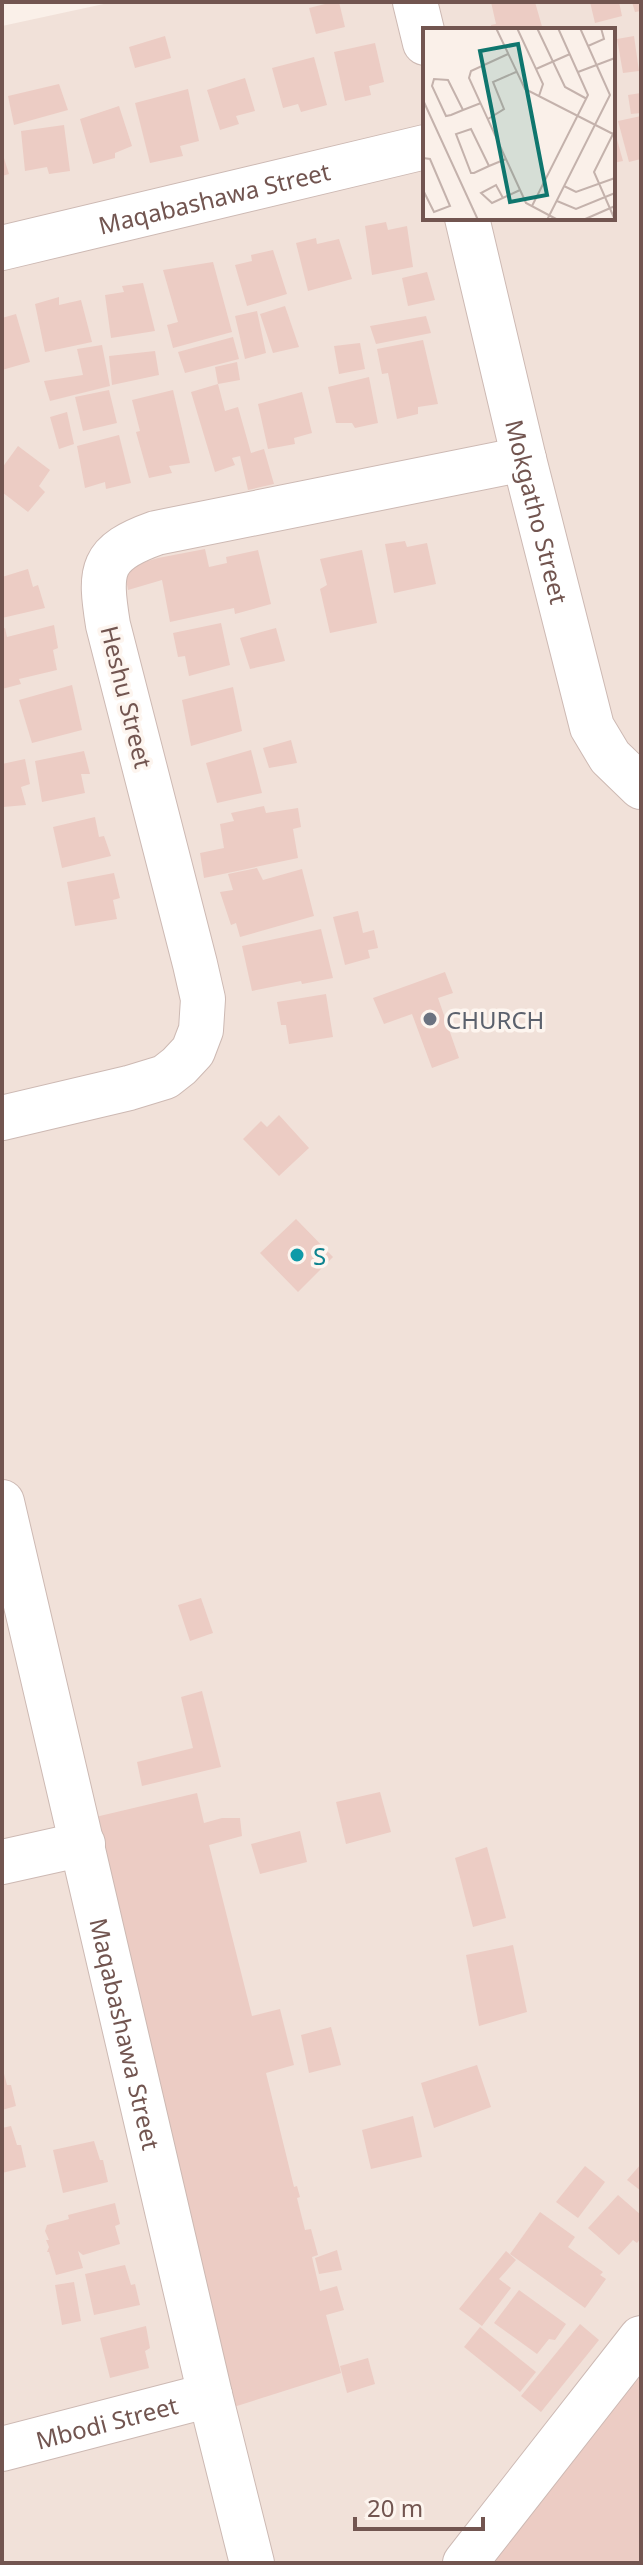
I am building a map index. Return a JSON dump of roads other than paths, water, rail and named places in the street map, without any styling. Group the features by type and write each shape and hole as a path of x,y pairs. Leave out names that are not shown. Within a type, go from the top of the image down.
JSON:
{"street":[{"path":"415,2 423,35"},
{"name":"Maqabashawa Street","path":"2,248 423,147"},
{"name":"Mokgatho Street","path":"467,220 592,727 610,757 641,787"},
{"name":"Heshu Street","path":"2,1118 165,1077 193,1051 201,1030 203,999 195,964 108,625 103,595 105,572 115,552 156,533 524,459"},
{"name":"Maqabashawa Street","path":"2,1502 252,2563"},
{"path":"2,1862 83,1844"},
{"path":"465,2563 641,2338"},
{"name":"Mbodi Street","path":"2,2449 210,2395"}],"place":[{"name":"CHURCH","path":"430,1019"},
{"name":"S","path":"297,1255"}]}
